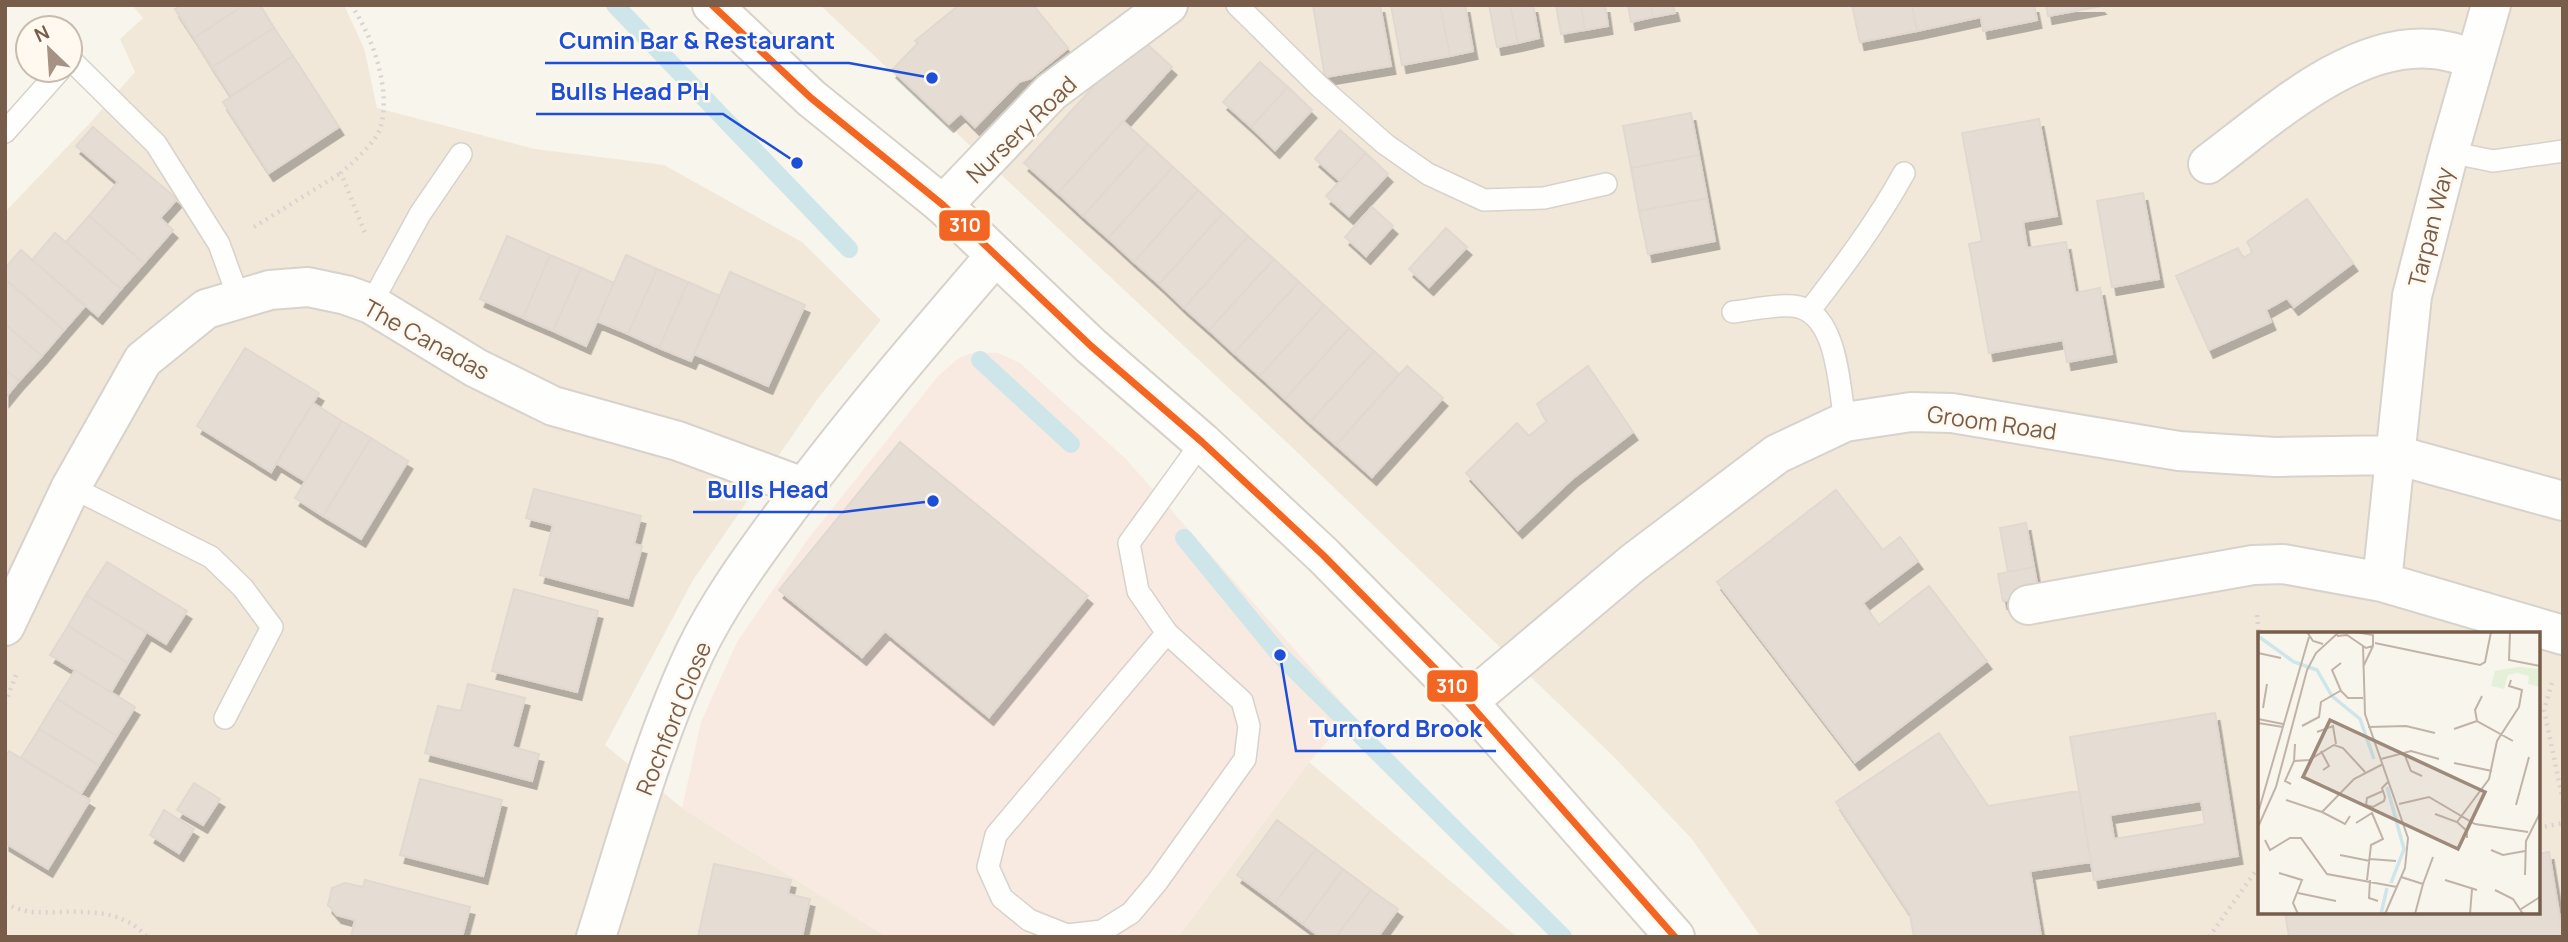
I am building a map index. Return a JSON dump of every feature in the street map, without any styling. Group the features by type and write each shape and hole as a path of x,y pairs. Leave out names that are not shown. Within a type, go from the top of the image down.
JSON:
{"street":[{"path":"712,5 811,97 943,205 1091,346 1202,442 1323,555 1468,702 1675,937"},
{"name":"Nursery Road","path":"943,205 1051,92 1168,5"},
{"name":"Tarpan Way","path":"2382,582 2412,296 2491,5"},
{"path":"2208,164 2337,72 2373,57 2403,50 2432,49 2475,58"},
{"name":"Rochford Close","path":"596,937 653,757 696,651 746,566 803,487 882,387 995,256"},
{"name":"The Canadas","path":"5,626 71,487 143,360 206,309 270,290 308,287 346,295 371,304 476,368 553,405 678,441 803,487"},
{"name":"Groom Road","path":"1468,702 1633,563 1738,483 1777,454 1844,422 1911,412 1952,413 2179,450 2275,457 2396,455 2563,501"},
{"path":"2028,605 2253,565 2283,564 2382,582 2563,635"}],"lane":[{"path":"1237,5 1319,86 1385,144 1428,174 1484,200 1544,198 1606,184"},
{"path":"84,73 156,144 219,244 239,299"},
{"path":"5,132 48,84"},
{"path":"2449,152 2493,161 2563,151"},
{"path":"371,304 420,214 461,154"},
{"path":"1810,310 1865,236 1904,173"},
{"path":"1733,312 1792,306 1810,310 1824,324 1831,341 1844,422"},
{"path":"1167,633 996,835 988,867 1002,898 1029,920 1067,935 1102,931 1132,913 1157,883 1245,759 1249,726 1242,701 1167,633 1138,591 1129,543 1202,442"},
{"path":"71,487 211,557 243,588 272,627 225,718"}],"path":[{"path":"248,232 341,173 359,157 380,131 384,101 382,78 369,40 351,5"},
{"path":"341,173 368,239"},
{"path":"5,703 19,674 12,669"},
{"path":"2555,675 2544,710 2563,802"},
{"path":"2540,828 2563,823"},
{"path":"2209,937 2258,868"},
{"path":"5,904 29,912 80,910 116,916 140,929 147,937"}],"shaded area":[{"path":"132,5 344,5 364,48 377,108 535,149 664,165 802,242 881,320 819,397 693,580 605,745 682,808 887,937 5,937 5,212 135,72 120,39 143,18"},
{"path":"820,5 2563,5 2563,937 1761,937 1691,838 1613,756 1297,452"},
{"path":"975,352 998,353 1020,363 1125,458 1352,714 1309,762 1178,937 887,937 682,808 701,722 737,642 808,539 939,375 959,358"},
{"path":"1309,762 1517,937 1178,937"}],"building":[{"path":"181,5 244,5 194,38 175,9"},
{"path":"244,5 260,5 274,28 212,67 194,38"},
{"path":"959,5 1033,5 1068,48 1031,78 1019,82 975,127 961,113 949,124 892,70 918,43 915,41"},
{"path":"1313,5 1380,5 1391,66 1325,77"},
{"path":"1391,5 1440,5 1450,56 1402,65"},
{"path":"1440,5 1465,5 1473,51 1450,56"},
{"path":"1489,5 1510,5 1518,43 1497,47"},
{"path":"1510,5 1533,5 1539,38 1518,43"},
{"path":"1556,5 1581,5 1585,30 1561,34"},
{"path":"1581,5 1605,5 1608,26 1585,30"},
{"path":"1628,5 1651,5 1653,17 1631,22"},
{"path":"1651,5 1673,5 1675,13 1653,17"},
{"path":"1852,5 1912,5 1917,31 1860,42"},
{"path":"1912,5 2034,5 2037,20 1983,31 1981,17 1917,31"},
{"path":"2046,5 2100,5 2101,6 2048,16"},
{"path":"274,28 293,56 231,96 212,67"},
{"path":"1148,45 1172,67 1058,193 1024,163 1104,75"},
{"path":"293,56 339,127 269,173 223,102"},
{"path":"1260,62 1288,87 1251,127 1223,102"},
{"path":"1288,87 1312,110 1275,150 1251,127"},
{"path":"1691,113 1699,155 1631,168 1623,126"},
{"path":"2039,119 2057,216 2023,222 2027,248 2066,242 2075,293 2100,288 2112,354 2067,362 2063,340 1989,353 1969,244 1982,241 1962,133"},
{"path":"1123,121 1148,144 1083,216 1058,193"},
{"path":"93,127 177,199 160,218 173,230 144,263 89,216 118,182 76,146"},
{"path":"1340,130 1366,153 1340,181 1315,159"},
{"path":"1148,144 1173,167 1108,238 1083,216"},
{"path":"1366,153 1388,174 1349,216 1326,196"},
{"path":"1699,155 1707,198 1639,211 1631,168"},
{"path":"1173,167 1198,190 1134,262 1108,238"},
{"path":"1198,190 1223,213 1159,284 1134,262"},
{"path":"2143,193 2159,279 2112,287 2097,201"},
{"path":"1707,198 1715,241 1648,254 1639,211"},
{"path":"2307,199 2353,263 2294,307 2287,298 2266,310 2271,322 2209,350 2176,276 2238,248 2243,258 2253,252 2247,242"},
{"path":"1372,207 1393,226 1366,256 1345,237"},
{"path":"1223,213 1248,236 1184,308 1159,284"},
{"path":"89,216 144,263 121,289 66,242"},
{"path":"1446,228 1467,247 1429,287 1409,269"},
{"path":"55,233 121,289 98,316 32,260"},
{"path":"507,236 550,255 523,318 480,299"},
{"path":"1248,236 1274,259 1209,330 1184,308"},
{"path":"21,250 85,306 64,330 5,279 5,268"},
{"path":"550,255 581,268 553,331 523,318"},
{"path":"626,255 657,269 628,334 597,321"},
{"path":"1274,259 1299,282 1234,353 1209,330"},
{"path":"581,268 614,283 586,346 553,331"},
{"path":"657,269 688,282 659,348 628,334"},
{"path":"730,272 805,305 768,386 694,354"},
{"path":"9,282 64,330 42,356 5,324 5,287"},
{"path":"688,282 720,296 691,361 659,348"},
{"path":"1299,282 1324,305 1260,376 1234,353"},
{"path":"1324,305 1349,328 1285,399 1260,376"},
{"path":"5,324 42,356 19,381 5,369"},
{"path":"1349,328 1374,351 1310,422 1285,399"},
{"path":"245,348 319,393 271,472 197,426"},
{"path":"1374,351 1399,374 1336,445 1310,422"},
{"path":"1407,366 1443,398 1372,477 1336,445"},
{"path":"1588,366 1633,432 1572,479 1518,530 1466,473 1517,423 1529,436 1547,421 1537,404"},
{"path":"5,369 19,381 5,398"},
{"path":"313,403 342,421 305,481 276,463"},
{"path":"342,421 371,438 323,516 295,498"},
{"path":"371,438 408,461 361,539 323,516"},
{"path":"900,442 1088,596 989,717 885,631 862,657 779,590"},
{"path":"534,489 641,516 634,544 642,546 628,598 540,575 553,525 526,518"},
{"path":"1836,490 1883,550 1900,537 1918,561 1863,603 1879,625 1929,586 1987,661 1855,762 1717,582"},
{"path":"2026,523 2034,567 2008,572 2000,528"},
{"path":"107,562 187,611 166,644 86,595"},
{"path":"2034,567 2039,595 2003,601 1998,574"},
{"path":"514,589 598,611 577,692 492,671"},
{"path":"86,595 146,633 128,663 68,626"},
{"path":"68,626 128,663 111,692 50,655"},
{"path":"75,670 135,707 117,736 57,699"},
{"path":"468,684 525,698 512,747 539,754 532,781 425,753 438,706 461,711"},
{"path":"57,699 117,736 99,765 39,729"},
{"path":"2215,713 2238,856 2094,880 2070,737","holes":["2201,801 2205,824 2114,839 2110,815"]},
{"path":"39,729 99,765 81,794 21,758"},
{"path":"1939,733 1988,806 2079,791 2091,862 2030,871 2041,937 1914,937 1910,914 1836,802"},
{"path":"9,751 90,800 48,869 5,843 5,757"},
{"path":"420,779 502,800 483,876 400,855"},
{"path":"194,783 220,799 203,825 177,810"},
{"path":"164,810 194,829 179,853 150,835"},
{"path":"1277,820 1316,849 1275,903 1237,875"},
{"path":"1316,849 1343,869 1303,924 1275,903"},
{"path":"2549,852 2563,937 2289,937 2285,914 2540,914 2540,854"},
{"path":"714,864 791,880 788,894 810,899 802,937 698,937"},
{"path":"1343,869 1371,890 1336,937 1320,937 1303,924"},
{"path":"365,880 470,907 462,937 351,937 355,920 337,915 328,905 332,888 345,883 363,887"},
{"path":"1371,890 1398,909 1378,937 1336,937"}],"waterway":[{"path":"615,5 849,249"},
{"path":"980,360 1071,444"},
{"path":"1184,538 1280,655 1563,937"}],"transit line":[{"name":"310","path":"712,5 811,98 943,205 1091,346 1202,442 1323,555 1468,702 1675,937"}],"place":[{"name":"Cumin Bar & Restaurant","path":"932,78"},
{"name":"Bulls Head PH","path":"797,163"},
{"name":"Bulls Head","path":"933,501"},
{"name":"Turnford Brook","path":"1280,655"}]}
